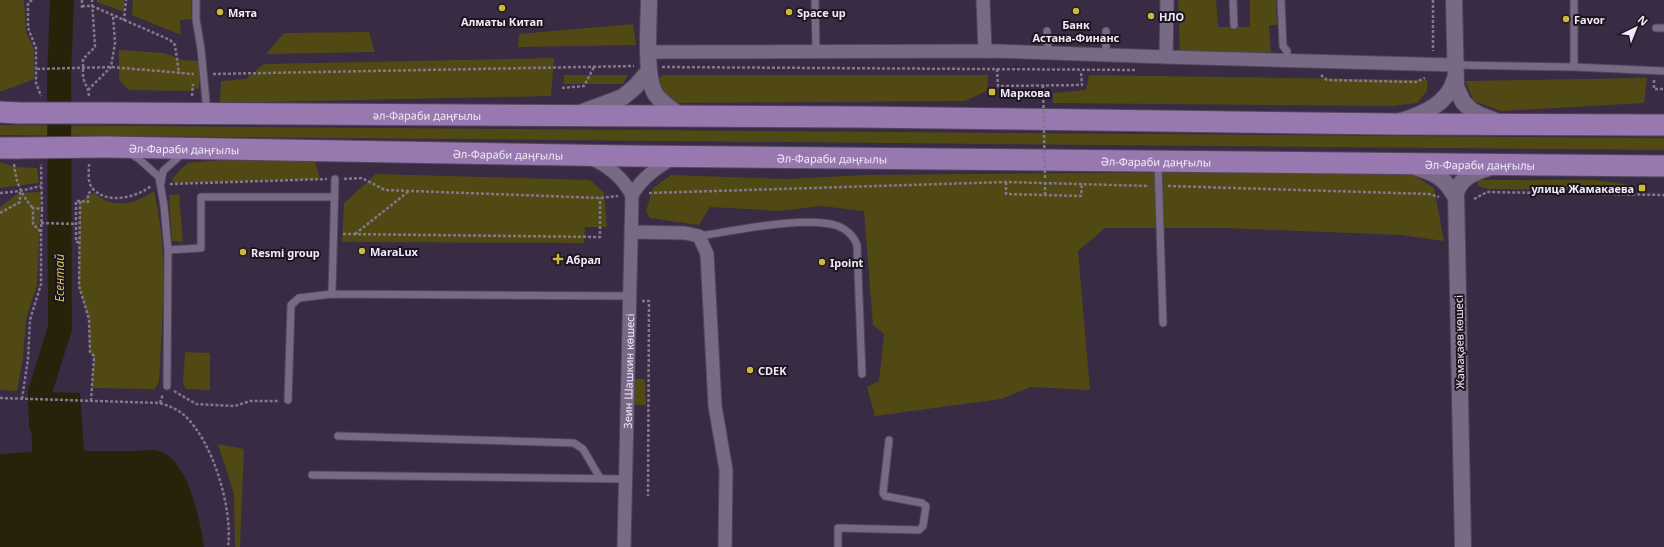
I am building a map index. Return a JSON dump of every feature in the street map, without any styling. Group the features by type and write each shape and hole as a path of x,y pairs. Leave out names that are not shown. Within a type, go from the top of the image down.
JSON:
{"main road":[{"path":"9,113 207,114"},
{"name":"әл-Фараби даңғылы","path":"207,114 682,117"},
{"path":"682,117 1056,119 1510,125 1664,125"},
{"name":"Әл-Фараби даңғылы","path":"11,152 112,147 676,156 1664,166"}],"street":[{"path":"649,0 649,52 647,68 652,89 656,96 682,117"},
{"path":"983,0 985,51"},
{"path":"1166,57 1167,0"},
{"path":"1454,0 1455,71 1459,95 1463,102 1471,110 1493,121 1510,125"},
{"path":"649,52 816,50 1048,52 1166,57 1433,64 1455,71"},
{"path":"572,116 623,97 635,87 647,68"},
{"path":"1392,124 1437,105 1450,92 1455,71"},
{"path":"581,154 614,172 626,183 632,195 640,183 650,174 676,156"},
{"path":"1403,163 1431,171 1441,178 1456,198"},
{"name":"Жамақаев көшесі","path":"1463,547 1456,198 1459,185 1466,177 1499,164"},
{"name":"Зеин Шашкин көшесі","path":"624,547 632,195"},
{"path":"630,232 685,233 699,236 707,254 715,406 726,470 725,547"}],"lane":[{"path":"196,0 196,18 207,114"},
{"path":"815,0 816,50"},
{"path":"1233,0 1234,25"},
{"path":"1281,0 1283,46 1287,51 1287,60"},
{"path":"1574,0 1574,67"},
{"path":"1656,28 1664,28"},
{"path":"1047,31 1048,52"},
{"path":"1106,31 1106,54"},
{"path":"1455,71 1574,67 1664,71"},
{"path":"112,147 138,159 154,172 164,185"},
{"path":"167,386 168,250 164,206 163,171 189,148"},
{"path":"1158,161 1163,323"},
{"path":"332,294 335,179"},
{"path":"168,250 201,248 201,198 335,197"},
{"path":"699,236 800,222 815,222 837,225 848,232 854,238 857,245 862,374"},
{"path":"288,400 291,305 299,298 332,294 629,298"},
{"path":"338,436 574,443 583,449 600,478"},
{"path":"838,547 838,528 919,530 923,526 926,506 922,503 885,496 883,494 889,440"},
{"path":"312,475 626,479"}],"path":[{"path":"32,0 28,3 28,28 36,48 36,83 41,96"},
{"path":"82,0 82,8 92,6 170,40 175,45 179,74"},
{"path":"89,96 83,78 83,59 95,47 92,0"},
{"path":"124,21 126,0"},
{"path":"1316,60 1316,70 1327,80 1416,82 1434,71 1433,0"},
{"path":"88,90 111,67 115,43 113,14"},
{"path":"37,69 111,67 179,74 594,67 1081,71 1143,70"},
{"path":"562,88 584,86 594,67"},
{"path":"997,70 998,86 1082,85 1081,71"},
{"path":"1654,79 1654,89 1664,89"},
{"path":"1043,85 1045,195"},
{"path":"0,213 20,202 20,191 15,176 11,152"},
{"path":"22,399 28,359 30,320 41,284 41,164"},
{"path":"89,164 90,184 93,189 104,196 130,197 143,192 152,186 149,180"},
{"path":"164,185 255,180 362,178 385,190 600,198 632,195 1045,181 1082,184 1429,194 1440,198"},
{"path":"1006,182 1006,194 1081,196 1082,184"},
{"path":"0,193 20,191 41,186"},
{"path":"79,242 76,242 76,201 88,202 88,194 93,189"},
{"path":"20,191 33,208 33,224 41,232"},
{"path":"355,234 409,191"},
{"path":"1474,199 1487,192 1664,195"},
{"path":"334,234 600,237 600,198"},
{"path":"80,201 79,286 89,319 90,352 94,356 91,401"},
{"path":"33,208 42,209"},
{"path":"41,223 76,224"},
{"path":"629,298 649,301 648,496"},
{"path":"160,403 167,386 196,404 235,406 250,401 288,400"},
{"path":"0,398 160,403 173,407 184,415 196,428 211,454 220,482 227,516 229,538 228,547"}],"shaded area":[{"path":"0,0 24,0 26,32 34,49 34,79 3,91 0,91"},
{"path":"97,0 124,0 124,12 97,2"},
{"path":"133,0 191,0 191,19 180,20 181,35 132,15"},
{"path":"1178,0 1216,0 1218,27 1250,27 1250,0 1276,0 1277,25 1269,25 1271,52 1180,53"},
{"path":"633,24 636,45 518,47 519,34"},
{"path":"369,32 375,52 266,54 284,33"},
{"path":"119,50 164,53 183,60 200,61 199,88 188,91 129,90 119,80"},
{"path":"554,58 551,96 220,103 221,81 246,79 264,64"},
{"path":"564,75 628,75 623,84 564,84"},
{"path":"663,75 988,75 987,91 965,101 671,103 659,89 656,80"},
{"path":"1089,75 1427,80 1427,91 1417,103 1391,106 1053,103 1053,93 1086,90"},
{"path":"1647,78 1644,103 1501,111 1474,101 1465,81"},
{"path":"0,125 1664,138 1664,150 0,135"},
{"path":"314,159 320,179 175,183 172,179 188,163 225,160"},
{"path":"0,162 15,167 37,168 39,183 0,188"},
{"path":"1406,170 1434,188 1444,241 1401,235 1224,228 1105,228 1078,251 1090,390 1031,387 1001,399 875,416 867,387 879,381 884,334 873,325 864,211 821,206 781,211 710,207 699,225 650,218 646,211 653,188 671,175 787,179 866,175"},
{"path":"376,174 590,180 604,193 607,227 585,227 584,243 342,242 344,203"},
{"path":"1477,180 1595,180 1630,185 1631,191 1488,189 1478,186"},
{"path":"154,191 159,214 163,262 163,310 159,381 155,389 92,388 94,356 90,352 89,319 79,286 80,201 94,193 109,201 124,203 139,199"},
{"path":"41,192 37,285 26,319 23,358 17,391 0,390 0,207 19,193"},
{"path":"179,194 183,242 172,241 169,195"},
{"path":"185,352 210,353 210,390 186,389 183,383"},
{"path":"632,379 645,379 646,405 632,405"},
{"path":"31,392 80,393 84,451 155,450 166,454 176,463 190,490 199,521 204,547 0,547 0,454 32,452"},
{"path":"218,444 244,449 240,547 235,547 234,494"}],"waterway":[{"name":"Есентай","path":"41,425 40,392 60,328 59,78 62,0"}],"place":[{"name":"Алматы Китап","path":"502,8"},
{"name":"Банк Астана-Финанс","path":"1076,11"},
{"name":"Мята","path":"220,12"},
{"name":"Space up","path":"789,12"},
{"name":"НЛО","path":"1151,16"},
{"name":"Favor","path":"1566,19"},
{"name":"Маркова","path":"992,92"},
{"name":"улица Жамакаева","path":"1642,188"},
{"name":"MaraLux","path":"362,251"},
{"name":"Resmi group","path":"243,252"},
{"name":"Абрал","path":"558,259"},
{"name":"Ipoint","path":"822,262"},
{"name":"CDEK","path":"750,370"}]}
